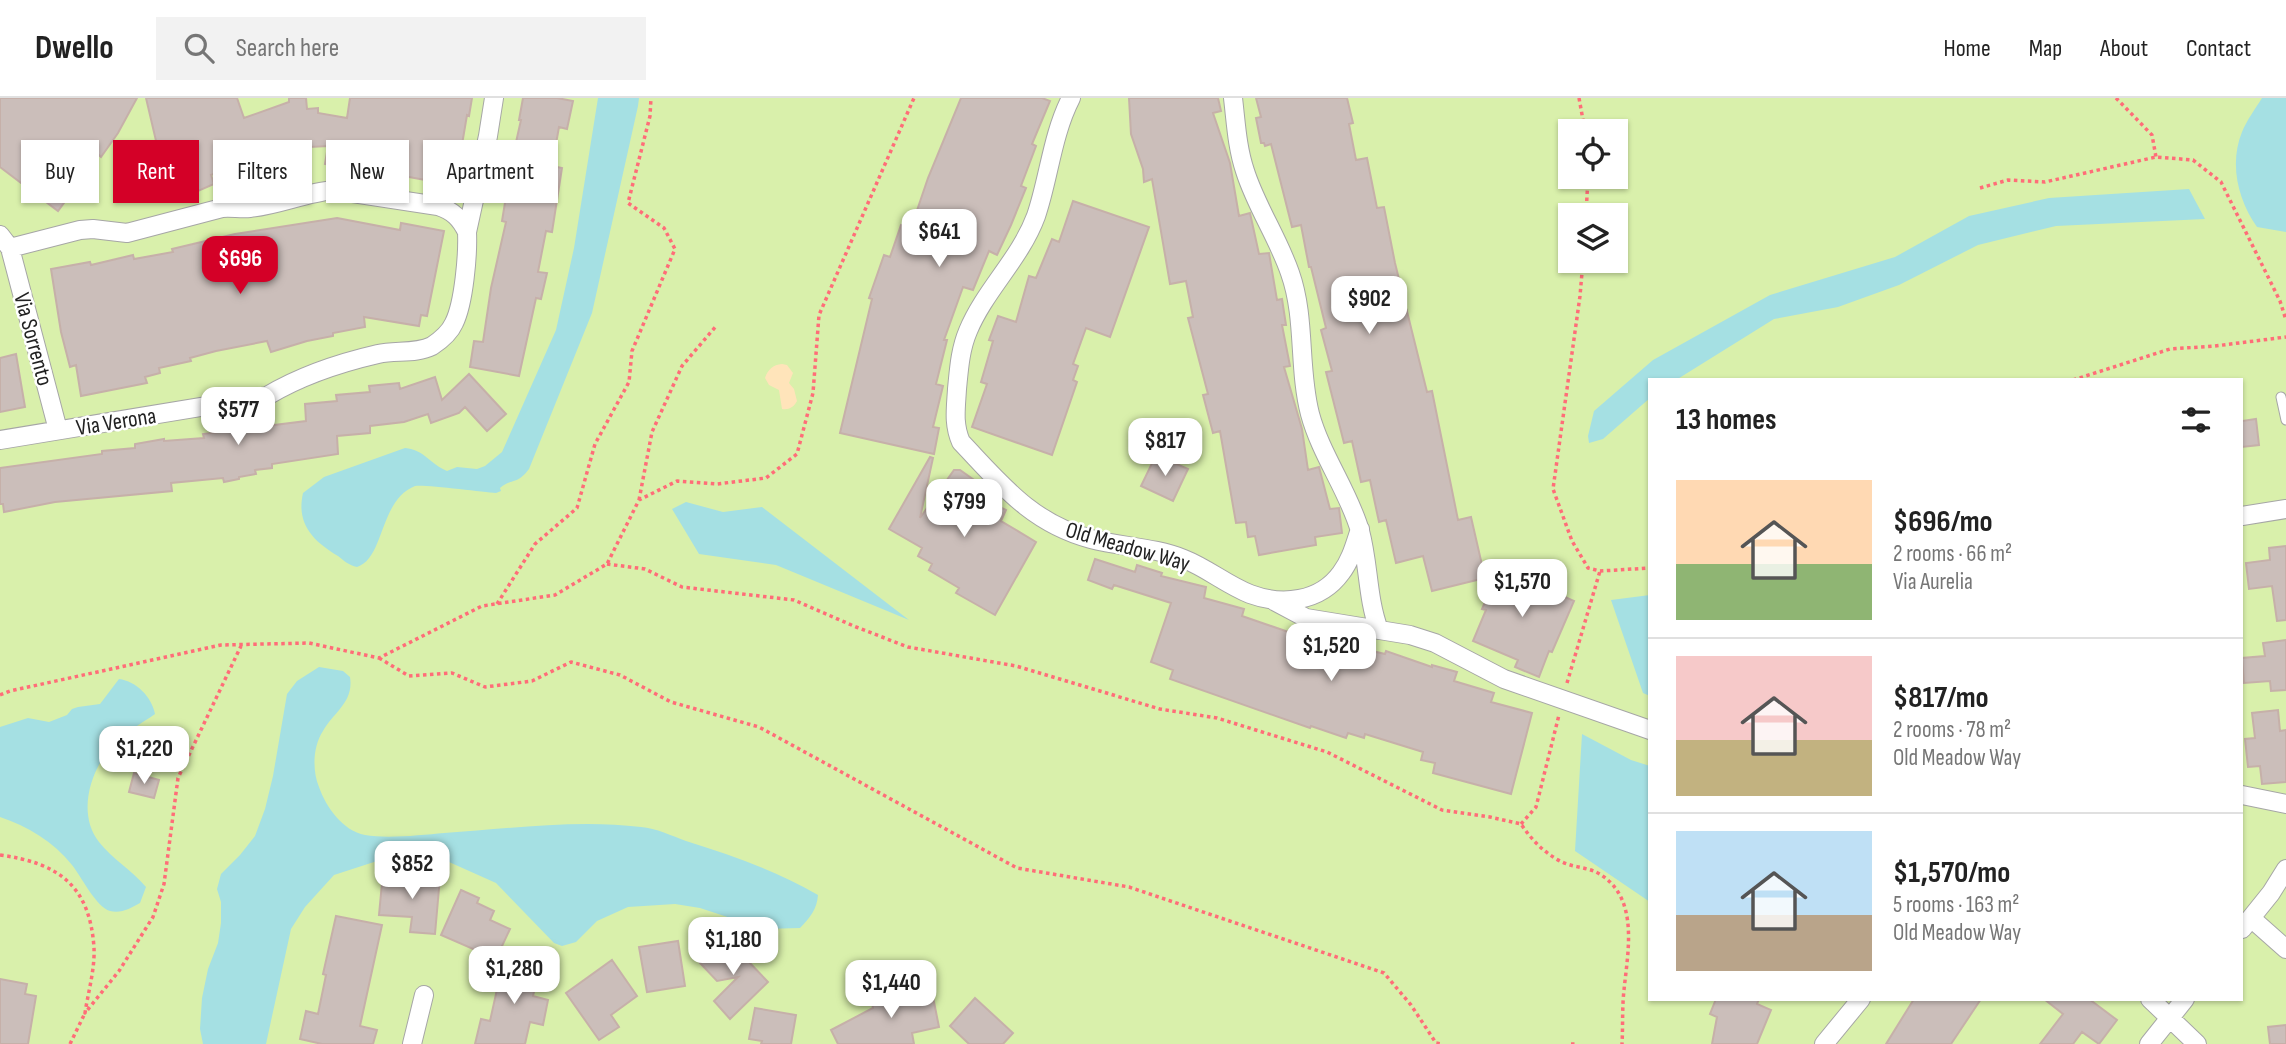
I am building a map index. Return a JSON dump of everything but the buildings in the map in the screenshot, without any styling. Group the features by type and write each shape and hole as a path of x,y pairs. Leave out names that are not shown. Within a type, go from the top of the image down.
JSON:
{"street":[{"path":"467,232 494,98"},
{"name":"Old Meadow Way","path":"1071,98 1059,126 1035,218 1024,243 967,333 960,361 955,416 961,442 1016,500 1043,520 1092,539 1160,551 1185,559 1250,594 1271,599 1294,600 1313,596 1324,590 1343,572 1360,529"},
{"path":"1233,98 1238,148 1245,173 1290,272 1297,298 1310,415 1360,529 1372,611 1379,629"},
{"path":"5,242 93,229 127,233 222,208 235,206 248,209 333,190 451,210 461,219 467,232"},
{"name":"Via Verona","path":"0,440 267,396 314,372 379,354 419,350 431,346 449,332 455,321 468,247 467,232"},
{"name":"Via Sorrento","path":"5,242 58,430"},
{"path":"2243,516 2286,509"},
{"name":"Old Meadow Way","path":"1271,599 1306,618 1410,635 1435,643 1504,679 1648,729"},
{"path":"2243,795 2286,804"},
{"path":"2285,946 2246,924 2286,869"},
{"path":"412,1044 424,995"},
{"path":"1824,1044 1859,1001"},
{"path":"2152,1001 2197,1044"},
{"path":"2149,1044 2183,1001"}],"lane":[{"path":"2281,397 2286,420"}],"path":[{"path":"497,604 535,544 577,508 594,444 629,382 632,351 675,249 664,228 628,203 650,116 651,98"},
{"path":"639,500 677,481 717,484 766,478 797,454 813,393 819,315 914,98"},
{"path":"1579,98 1583,119"},
{"path":"2116,98 2152,135 2156,156"},
{"path":"1980,188 2008,180 2045,182 2156,156 2193,160 2221,182 2280,301 2286,320"},
{"path":"1582,273 1553,489 1572,541 1588,568 1600,571 1648,568"},
{"path":"379,658 482,606 555,595 607,564 639,500 652,432 682,366 717,325"},
{"path":"2079,378 2170,349 2286,337"},
{"path":"607,564 645,569 682,586 794,600 908,647 1016,666 1160,709 1217,718 1327,752 1442,810 1521,824 1533,841 1560,861 1596,872 1613,886 1626,909 1630,939 1622,1044"},
{"path":"0,695 221,645 309,643 379,658 409,676 452,673 485,687 532,681 571,662 620,676 671,702 759,727 1017,868 1129,887 1384,973 1411,1005 1436,1043 1442,1044"},
{"path":"70,1044 85,1013 119,971 153,917 164,884 178,778 241,645"},
{"path":"0,855 44,864 73,885 89,913 94,950 85,1013"},
{"path":"1571,1044 1578,1044"}],"green space":[{"path":"0,98 2286,98 2286,1044 0,1044"}],"sand":[{"path":"787,365 793,373 789,383 794,389 797,401 787,409 782,409 779,390 769,385 765,378 771,368"}],"water":[{"path":"598,98 639,98 592,313 529,469 496,493 415,486 403,493 395,503 373,553 366,562 357,567 349,564 314,538 304,523 301,504 303,493 324,477 405,448 418,451 447,471 457,467 477,469 502,452 556,330 574,248"},
{"path":"2262,98 2286,98 2286,232 2257,227 2240,194 2236,169 2238,144 2246,123"},
{"path":"2189,189 2205,219 2056,226 1978,245 1899,285 1838,307 1774,319 1679,378 1648,378 1648,400 1603,439 1589,443 1594,411 1653,360 1770,295 1895,257 1969,216 2049,198"},
{"path":"686,502 723,512 762,507 909,620 776,565 699,554 672,509"},
{"path":"1648,595 1648,695 1643,693 1611,600"},
{"path":"319,667 343,671 350,677 346,700 320,737 315,751 315,766 319,787 331,810 357,833 405,836 567,824 647,828 737,858 786,878 818,895 815,909 800,928 764,929 700,908 675,904 628,907 597,921 576,942 562,946 554,943 496,883 449,862 433,857 406,857 374,862 334,875 305,907 291,929 266,1044 203,1044 200,1029 202,998 208,969 218,943 221,902 217,889 221,874 255,836 265,809 287,694 297,681"},
{"path":"119,679 142,691 155,714 129,731 106,753 89,791 88,818 99,842 146,887 140,903 114,912 99,904 72,865 57,849 30,830 0,817 0,727 28,718 49,722 67,715 72,709 100,704"},
{"path":"1582,734 1631,760 1648,765 1648,901 1575,851"}]}
